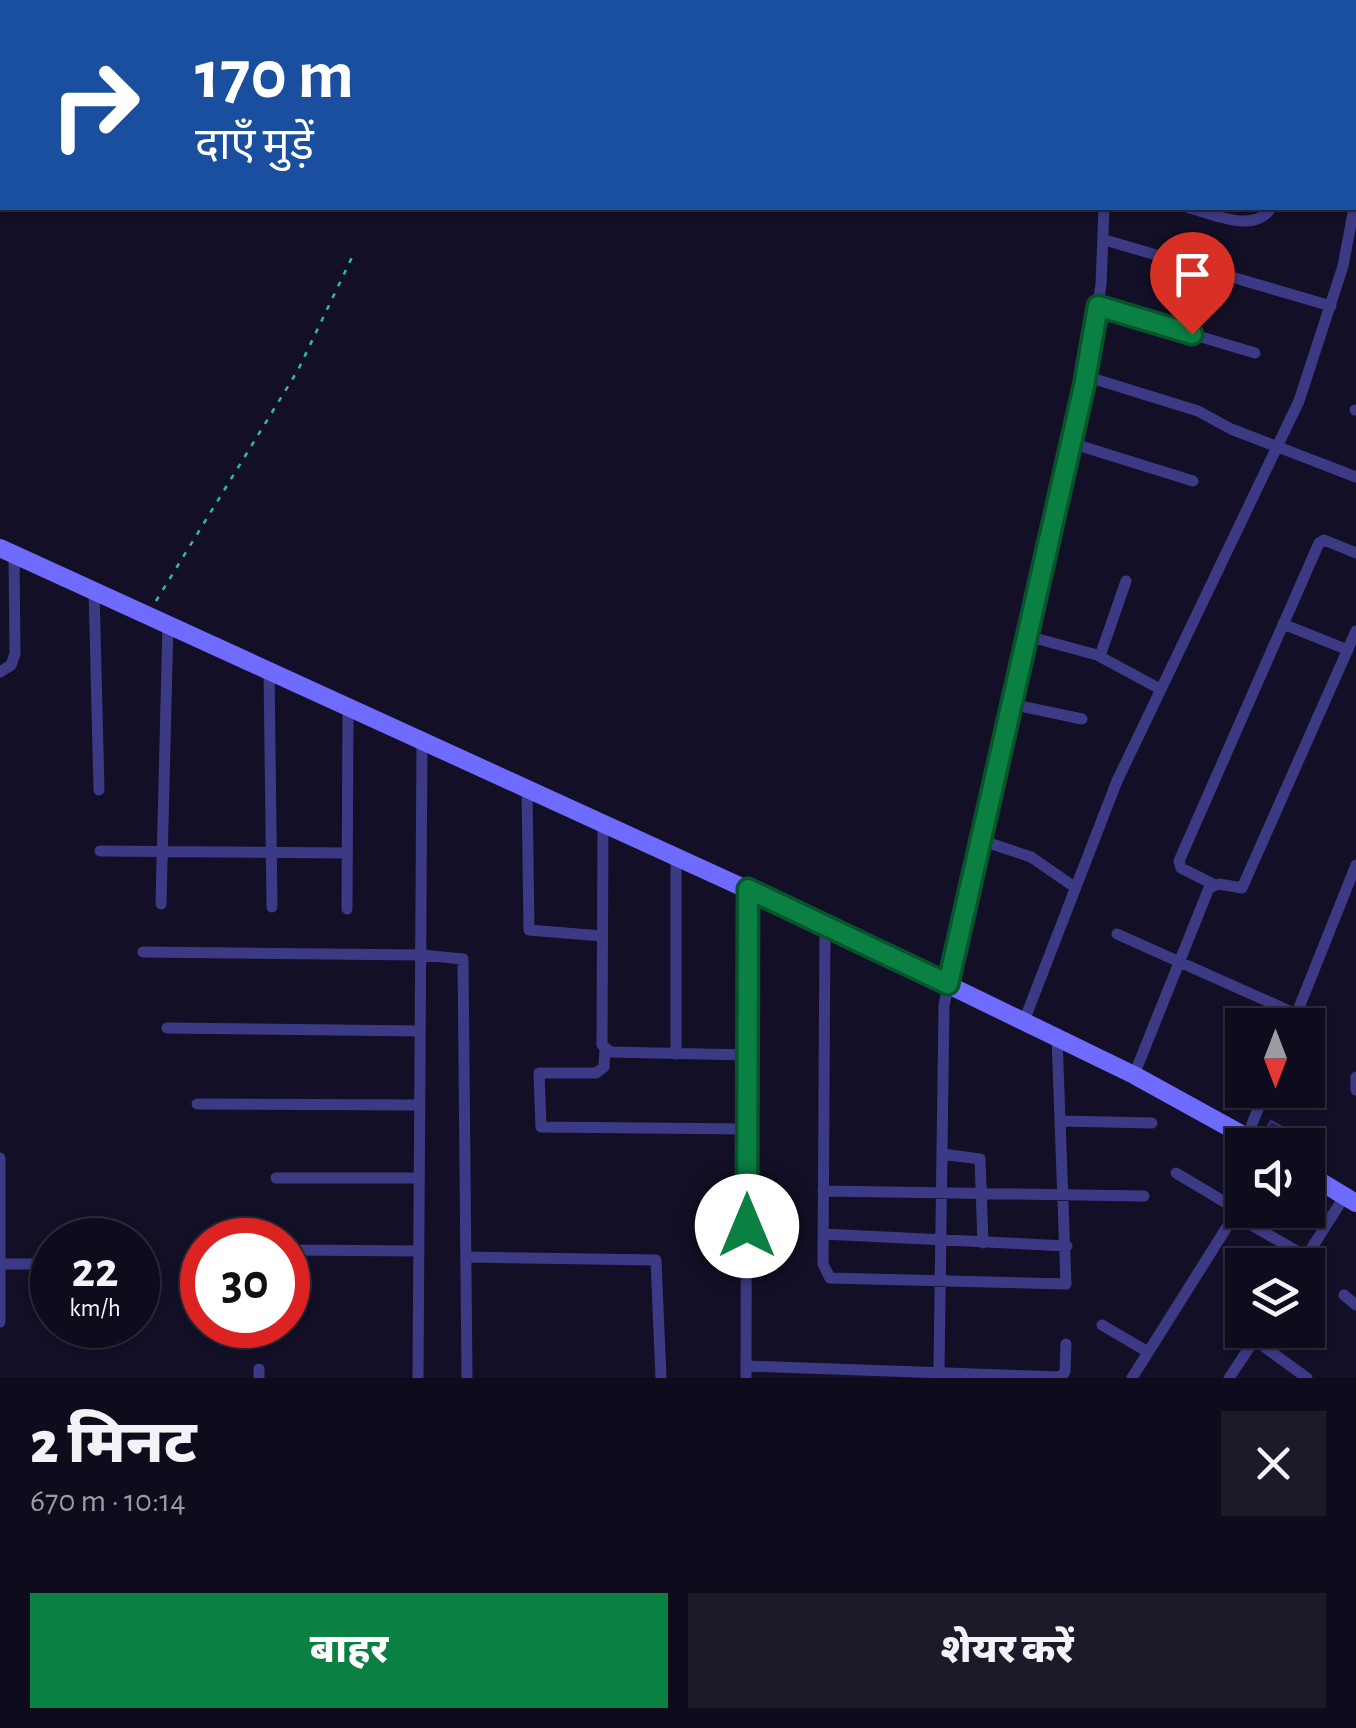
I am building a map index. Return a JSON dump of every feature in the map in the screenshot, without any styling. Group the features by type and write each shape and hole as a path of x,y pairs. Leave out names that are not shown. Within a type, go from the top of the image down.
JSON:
{"street":[{"path":"939,1370 942,1032 948,984 1086,376 1098,306 1104,210"},
{"path":"1199,210 1250,222 1260,220 1270,210"},
{"path":"1024,1021 1073,886 1160,689 1314,363 1331,306 1350,268 1354,210"},
{"path":"1105,240 1331,306"},
{"path":"1098,306 1255,353"},
{"path":"1086,376 1198,411 1356,478"},
{"path":"1071,443 1193,481"},
{"path":"1356,552 1321,540 1179,861 1181,868 1213,884 1242,888 1356,632"},
{"path":"0,672 10,665 15,654 7,550 825,925 1134,1075 1230,1128"},
{"path":"1100,656 1126,581"},
{"path":"94,588 99,790"},
{"path":"162,904 168,622"},
{"path":"1283,624 1348,650"},
{"path":"1027,636 1100,656 1160,689"},
{"path":"269,670 272,907"},
{"path":"1011,704 1082,720"},
{"path":"347,909 348,706"},
{"path":"418,1378 422,740"},
{"path":"527,788 529,930 602,936"},
{"path":"603,824 604,1066 596,1073 538,1073 540,1127 748,1128"},
{"path":"980,840 1031,857 1073,886"},
{"path":"100,851 347,853"},
{"path":"676,856 676,1054"},
{"path":"1298,1008 1356,865"},
{"path":"1134,1075 1213,884"},
{"path":"748,889 746,1372 939,1370 1060,1377 1065,1372 1066,1344"},
{"path":"825,925 823,1270 830,1278 1060,1287 1069,1278 1056,1038"},
{"path":"1117,934 1272,1008"},
{"path":"142,952 456,956 466,966 467,1378"},
{"path":"166,1028 420,1031"},
{"path":"604,1049 748,1054"},
{"path":"1356,1077 1356,1090"},
{"path":"196,1104 420,1106"},
{"path":"1061,1122 1152,1123"},
{"path":"942,1154 980,1159 983,1243"},
{"path":"0,1158 0,1322"},
{"path":"1176,1173 1225,1202"},
{"path":"276,1178 419,1178"},
{"path":"1314,1248 1350,1200 1325,1185"},
{"path":"823,1191 1144,1196"},
{"path":"1132,1378 1227,1228"},
{"path":"1261,1228 1287,1248"},
{"path":"823,1234 1068,1246"},
{"path":"310,1250 419,1251"},
{"path":"467,1257 656,1260 662,1378"},
{"path":"2,1264 30,1264"},
{"path":"1344,1295 1356,1305"},
{"path":"1102,1325 1148,1352"},
{"path":"1229,1378 1249,1348"},
{"path":"1273,1348 1307,1378"}],"path":[{"path":"148,613 298,370 355,251"}],"route":[{"path":"747,1226 748,889 948,984 1084,386 1098,306 1192,334"}]}
